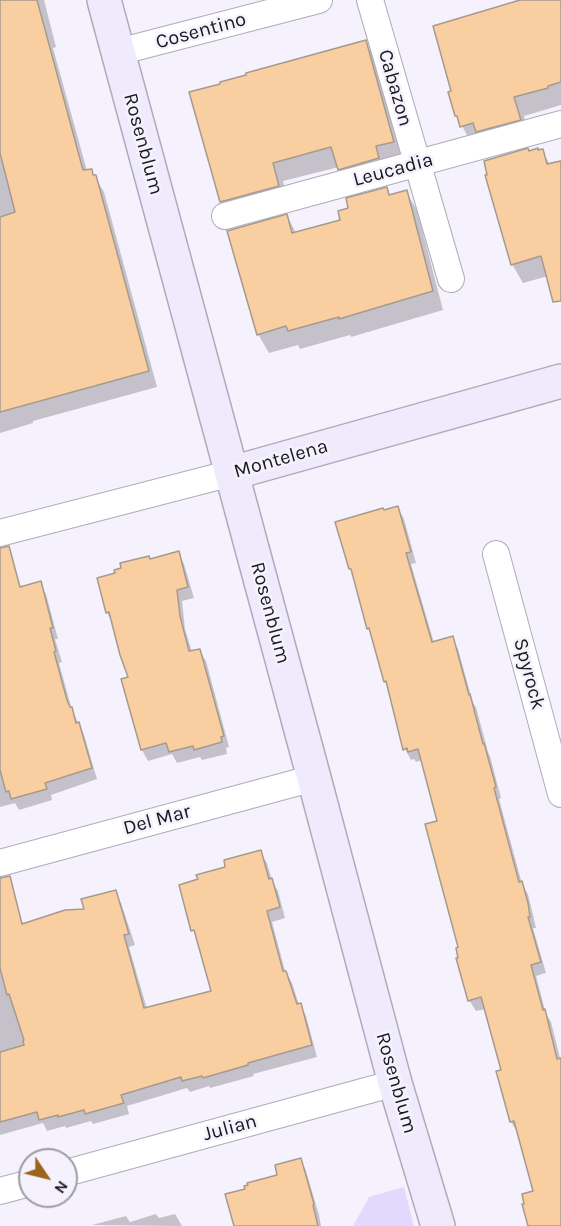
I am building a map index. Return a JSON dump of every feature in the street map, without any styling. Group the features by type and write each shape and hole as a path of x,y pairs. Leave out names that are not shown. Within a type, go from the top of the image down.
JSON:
{"street":[{"name":"Rosenblum","path":"104,0 315,778 395,1083 438,1226"},
{"name":"Cosentino","path":"118,52 319,0"},
{"name":"Cabazon","path":"370,0 451,279"},
{"name":"Leucadia","path":"225,216 561,123"},
{"name":"Montelena","path":"0,533 232,473 561,381"},
{"name":"Spyrock","path":"496,554 561,794"},
{"name":"Del Mar","path":"0,863 315,778"},
{"name":"Julian","path":"78,1170 395,1083"},
{"path":"0,1191 18,1186"}],"shaded area":[{"path":"404,1187 414,1226 353,1226 369,1197"}],"building":[{"path":"0,0 37,0 83,170 92,169 93,175 96,175 149,371 0,412 0,217 15,212 0,153"},
{"path":"520,0 561,0 561,82 514,97 521,120 476,132 473,123 460,127 448,92 451,91 433,26"},
{"path":"366,40 394,142 376,146 379,158 338,170 331,147 273,163 279,186 220,202 189,92 220,84 220,82 246,75 246,73"},
{"path":"528,148 529,151 543,149 547,164 561,161 561,301 553,302 541,256 511,265 485,175 487,175 484,161"},
{"path":"387,187 389,195 407,190 433,291 339,319 339,317 288,331 286,326 257,335 227,231 287,214 292,233 340,220 338,211 348,208 346,198"},
{"path":"398,506 411,552 406,553 432,642 453,636 496,787 494,788 519,882 522,881 528,903 530,917 528,917 541,962 531,965 557,1059 561,1058 561,1226 528,1226 522,1204 524,1204 522,1194 533,1191 514,1121 510,1122 496,1071 501,1070 481,997 468,1001 456,958 458,958 456,948 458,947 425,824 437,821 418,749 408,752 407,748 403,750 386,681 384,682 335,522"},
{"path":"9,546 20,587 41,581 53,628 50,628 56,651 54,652 67,700 72,707 76,723 79,722 92,768 45,783 47,789 11,799 9,791 6,792 0,770 0,548"},
{"path":"179,551 188,587 177,590 180,616 189,651 200,649 224,736 221,737 222,742 194,750 193,746 169,752 166,743 141,750 121,679 128,677 109,612 106,613 97,578 115,573 114,570 121,568 120,563 149,556 150,559"},
{"path":"261,850 280,907 267,911 283,971 286,971 297,1004 301,1003 312,1045 203,1078 202,1076 182,1081 181,1077 121,1095 124,1103 85,1114 84,1110 39,1120 37,1112 0,1122 0,1052 24,1045 24,1040 9,994 7,995 0,968 0,878 10,876 22,924 65,910 84,909 81,899 116,890 129,934 124,935 144,1008 211,991 194,930 191,931 179,885 198,879 196,875 225,867 224,860"},
{"path":"301,1158 318,1226 234,1226 225,1194 245,1189 244,1186 248,1185 247,1183 277,1175 275,1165"}]}
